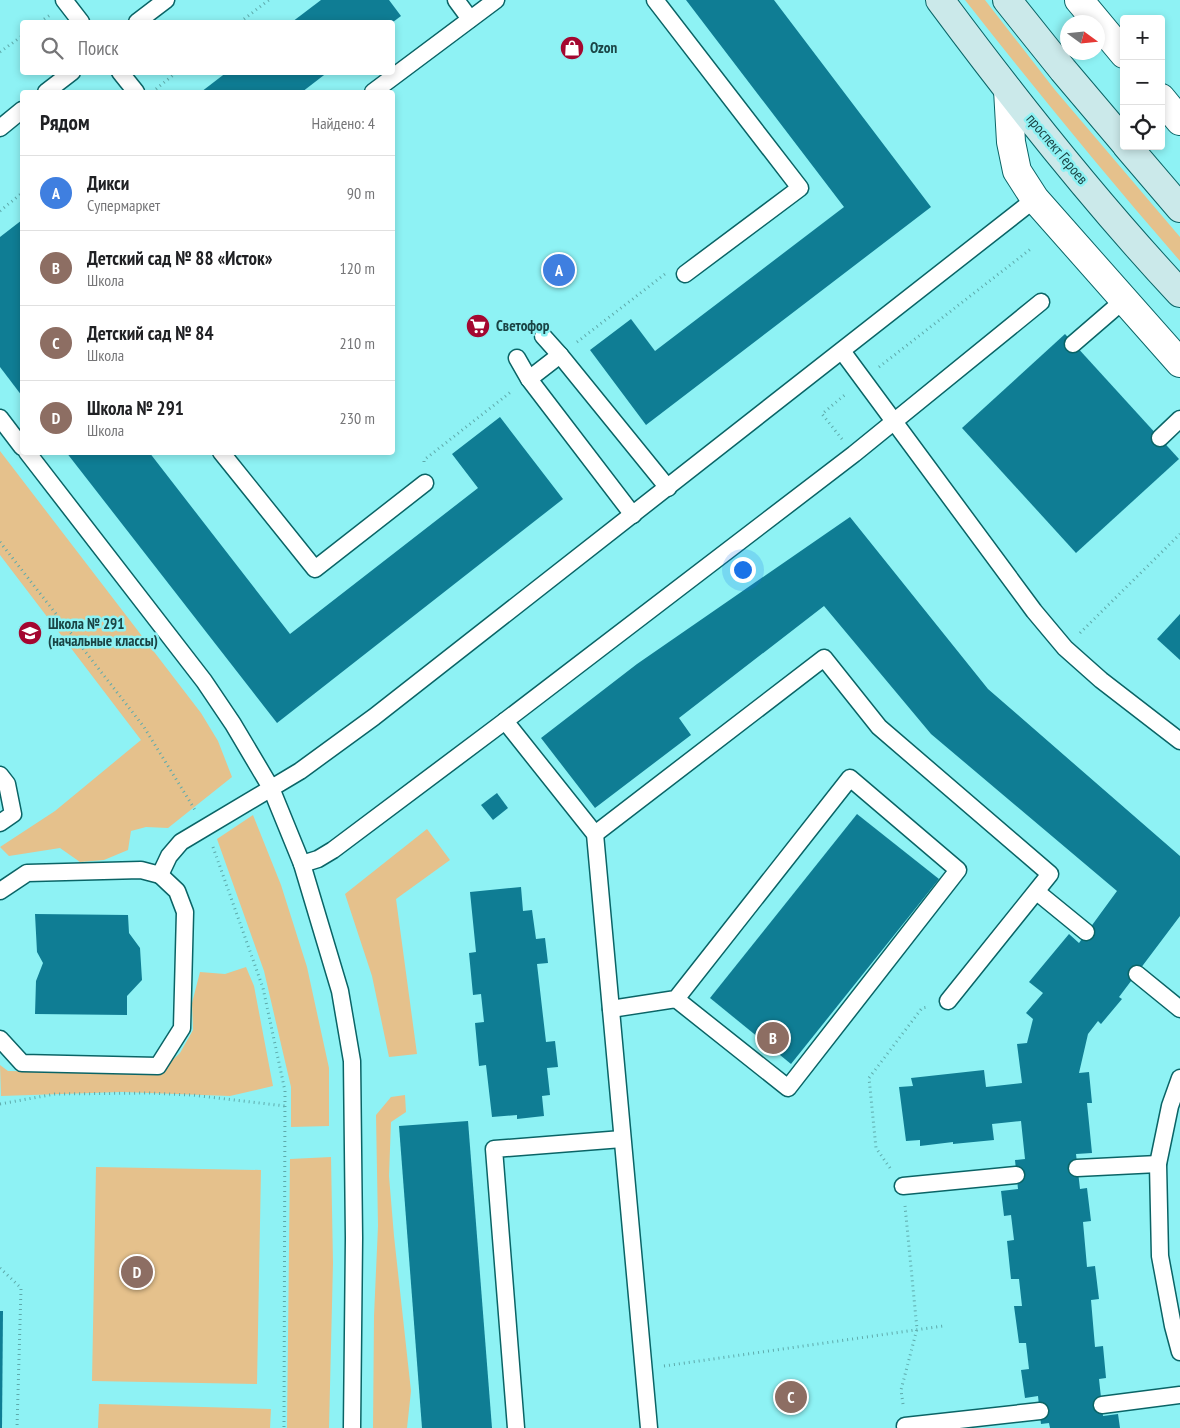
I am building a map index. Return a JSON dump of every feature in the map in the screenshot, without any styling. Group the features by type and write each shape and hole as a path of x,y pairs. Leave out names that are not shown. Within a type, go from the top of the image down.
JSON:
{"street":[{"name":"проспект Героев","path":"940,0 1008,90 1112,216 1180,294"},
{"path":"1008,0 1063,70 1120,137"},
{"path":"1079,0 1120,49"},
{"path":"1008,90 1011,142 1017,172 1035,199 1180,363"},
{"path":"1165,103 1180,121"},
{"path":"1130,150 1180,208"}],"lane":[{"path":"64,0 79,20"},
{"path":"140,20 166,0"},
{"path":"456,0 470,19"},
{"path":"376,90 496,0"},
{"path":"655,0 800,188 685,274"},
{"path":"49,90 68,75"},
{"path":"122,75 134,90"},
{"path":"0,128 20,112"},
{"path":"160,875 169,856 181,842 300,771 374,717 1035,199"},
{"path":"1073,344 1124,300"},
{"path":"302,864 333,850 505,722 895,422 1041,302"},
{"path":"543,336 668,488"},
{"path":"842,352 1034,612 1065,648 1101,680 1180,742"},
{"path":"529,379 560,355"},
{"path":"516,358 529,379 633,515"},
{"path":"0,418 20,444"},
{"path":"1160,438 1180,419"},
{"path":"29,455 204,681 233,724 271,788 302,864 340,991 352,1061 354,1238 352,1428"},
{"path":"223,455 315,569 425,483"},
{"path":"594,834 824,658 878,727 1050,874 948,1001"},
{"path":"505,722 594,834 649,1428"},
{"path":"0,775 7,784 13,814 0,823"},
{"path":"610,1009 676,999 850,778 958,870 788,1088 676,999"},
{"path":"0,892 27,873 141,870 160,875 177,891 185,912 182,1028 158,1066 22,1062 0,1039"},
{"path":"1037,892 1086,932"},
{"path":"1137,974 1180,1009"},
{"path":"1180,1078 1170,1106 1158,1164 1160,1256 1173,1326 1180,1352"},
{"path":"516,1428 494,1149 622,1139"},
{"path":"1078,1168 1158,1164"},
{"path":"902,1186 1016,1174"},
{"path":"1102,1405 1180,1395"},
{"path":"905,1426 1040,1412"}],"path":[{"path":"243,20 268,0"},
{"path":"0,52 20,37"},
{"path":"154,90 173,75"},
{"path":"0,211 20,195"},
{"path":"854,454 822,414 1032,248"},
{"path":"560,355 666,272 685,274"},
{"path":"425,483 424,460 529,379"},
{"path":"1065,648 1180,534"},
{"path":"0,542 144,727 205,827 263,988 285,1091 284,1428"},
{"path":"0,1104 55,1094 130,1093 192,1095 285,1106"},
{"path":"0,1268 20,1288 17,1428"},
{"path":"644,1369 943,1326"}],"shaded area":[{"path":"965,0 985,0 1055,90 1180,237 1180,261 1071,132"},
{"path":"0,451 201,713 218,741 232,777 168,828 146,827 131,831 128,850 104,860 80,862 60,848 9,856 0,847 55,811 141,740 0,555"},
{"path":"253,815 281,885 307,967 329,1068 329,1126 291,1127 291,1087 264,971 217,839"},
{"path":"427,829 450,860 396,899 417,1054 389,1057 372,976 345,894"},
{"path":"246,967 254,986 273,1086 230,1096 122,1092 1,1096 0,1065 8,1071 159,1073 180,1053 193,1030 192,1003 200,972 225,974"},
{"path":"405,1095 406,1112 391,1122 389,1176 411,1391 407,1428 373,1428 374,1316 378,1226 376,1115 391,1097"},
{"path":"331,1157 333,1263 329,1428 287,1428 290,1159"},
{"path":"96,1167 261,1170 257,1384 92,1381"},
{"path":"99,1404 271,1409 270,1428 98,1428"}],"building":[{"path":"321,0 389,0 401,16 395,20 295,20"},
{"path":"686,0 774,0 931,207 646,425 590,350 631,319 655,351 844,207"},
{"path":"223,75 324,75 305,90 204,90"},
{"path":"20,222 20,393 0,367 0,237"},
{"path":"1065,334 1179,459 1076,553 962,428"},
{"path":"500,417 563,499 277,723 68,455 151,455 290,634 478,488 452,454"},
{"path":"850,517 988,689 1180,856 1180,916 1119,997 1122,999 1101,1024 1098,1021 1088,1034 1079,1073 1089,1072 1092,1103 1087,1103 1092,1153 1076,1154 1080,1189 1087,1188 1091,1221 1083,1222 1087,1267 1095,1266 1099,1299 1091,1300 1095,1347 1103,1346 1106,1378 1099,1379 1103,1416 1118,1414 1120,1428 1050,1428 1049,1423 1041,1424 1038,1396 1025,1398 1021,1370 1029,1369 1026,1343 1019,1343 1014,1306 1022,1306 1019,1279 1011,1279 1007,1241 1014,1240 1011,1215 1004,1216 1001,1191 1018,1189 1015,1160 1025,1159 1021,1121 992,1124 994,1140 920,1146 920,1140 906,1141 899,1087 913,1086 911,1078 984,1070 986,1087 1022,1083 1017,1044 1027,1043 1033,1019 1026,1013 1043,993 1029,982 1069,934 1079,943 1117,891 931,734 824,606 679,718 691,735 595,808 541,738 637,664"},
{"path":"1180,614 1180,660 1157,639"},
{"path":"497,793 508,808 493,820 481,805"},
{"path":"857,814 939,879 791,1064 710,998"},
{"path":"521,887 523,911 532,910 536,939 545,938 548,963 537,964 546,1042 555,1041 558,1067 547,1068 550,1095 542,1096 544,1116 517,1119 517,1115 492,1117 486,1065 479,1066 475,1023 484,1022 481,994 473,995 469,953 476,952 470,892"},
{"path":"35,914 128,915 129,933 140,948 142,980 127,996 127,1015 35,1014 36,981 43,963 37,952"},
{"path":"468,1121 492,1428 422,1428 399,1126"},
{"path":"0,1311 3,1311 2,1428 0,1428"}],"place":[{"name":"Ozon","path":"572,48"},
{"name":"Дикси","path":"559,270"},
{"name":"Светофор","path":"478,326"},
{"name":"Школа № 291 (начальные классы)","path":"30,633"},
{"name":"Детский сад № 88 «Исток»","path":"773,1038"},
{"name":"Школа № 291","path":"137,1272"},
{"name":"Детский сад № 84","path":"791,1397"}]}
